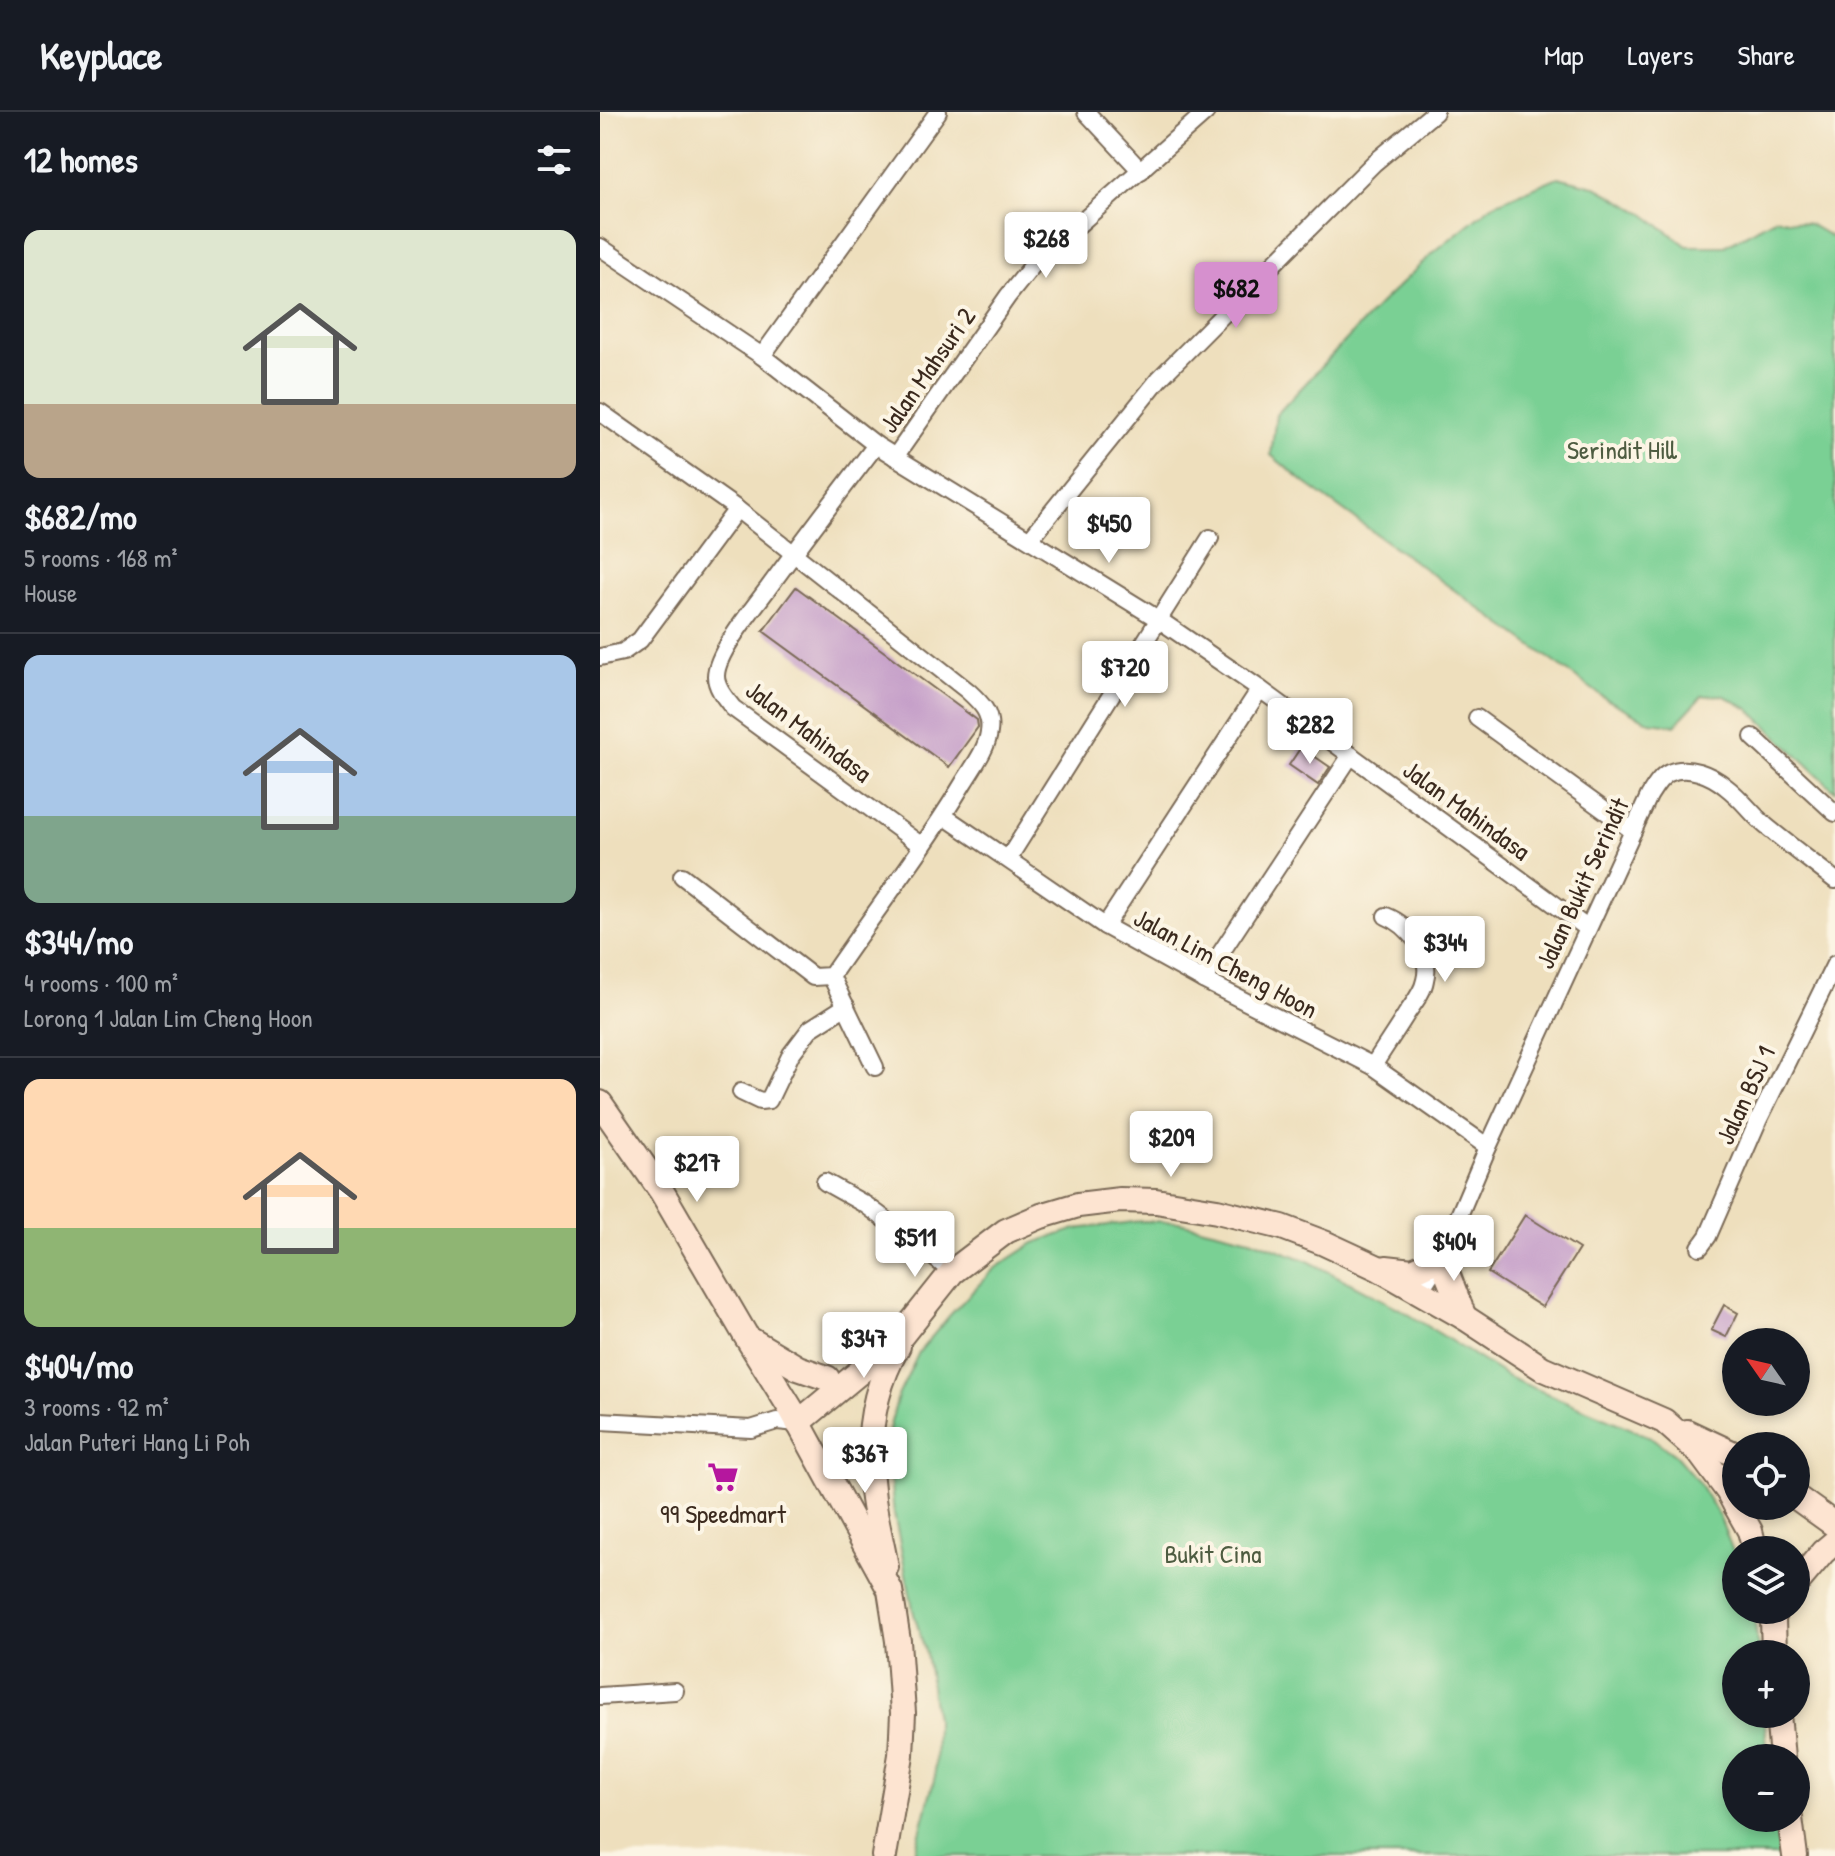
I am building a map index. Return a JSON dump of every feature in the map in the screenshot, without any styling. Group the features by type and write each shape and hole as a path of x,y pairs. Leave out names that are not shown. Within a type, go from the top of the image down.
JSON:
{"street":[{"path":"762,356 938,112"},
{"path":"1086,112 1141,171"},
{"name":"Jalan Mahsuri 2","path":"895,457 1033,265 1206,112"},
{"path":"1030,539 1159,379 1374,163 1435,112"},
{"name":"Jalan Mahindasa","path":"600,247 762,356 876,445 1158,619 1260,689 1587,928"},
{"path":"600,412 737,509 982,703 990,718 989,734 983,750 944,816 831,976"},
{"name":"Jalan Mahindasa","path":"876,445 733,637 721,658 716,676 721,692 733,708 922,846"},
{"path":"600,657 623,652 640,640 737,509"},
{"path":"1008,859 1210,538"},
{"path":"1105,926 1260,689"},
{"path":"1477,718 1633,831"},
{"path":"1753,737 1835,813"},
{"path":"1203,980 1351,755"},
{"name":"Jalan Bukit Serindit","path":"1420,1291 1441,1258 1488,1147 1649,796 1667,773 1695,771 1711,777 1835,880"},
{"name":"Jalan Lim Cheng Hoon","path":"944,816 1105,926 1203,980 1373,1066 1488,1147"},
{"path":"682,876 813,977 831,976"},
{"path":"1373,1066 1418,997 1426,979 1425,960 1417,942 1406,927 1386,916"},
{"name":"Jalan BSJ 1","path":"1700,1247 1708,1236 1758,1121 1835,964"},
{"path":"831,976 875,1067"},
{"path":"741,1092 760,1101 769,1100 791,1054 810,1029 846,1006"},
{"path":"600,1103 662,1192 890,1590"},
{"path":"825,1182 866,1205 952,1272"},
{"path":"600,1421 751,1429 789,1418 897,1341 952,1272 1006,1231 1078,1205 1120,1200 1156,1201 1217,1211 1282,1227 1324,1243 1420,1291 1542,1368 1722,1448"},
{"path":"1378,1268 1413,1271 1441,1258 1464,1317"},
{"path":"789,1418 827,1378 888,1331 915,1316"},
{"path":"884,1856 901,1755 903,1713 898,1641 872,1498 872,1421 887,1365 915,1316"},
{"path":"746,1336 798,1368 827,1378"},
{"path":"1664,1421 1699,1452 1722,1483"},
{"path":"1810,1507 1835,1525"},
{"path":"1810,1567 1835,1542"},
{"path":"600,1696 675,1691"},
{"path":"1792,1832 1795,1856"}],"green space":[{"name":"Serindit Hill","path":"1558,177 1594,186 1643,213 1687,246 1725,246 1776,218 1809,224 1835,239 1835,791 1749,709 1723,695 1702,696 1675,725 1650,722 1606,699 1305,483 1271,455 1276,415 1378,306 1434,252 1492,205"},
{"name":"Bukit Cina","path":"1142,1221 1179,1222 1250,1239 1308,1261 1402,1310 1510,1378 1651,1437 1676,1456 1699,1483 1727,1536 1722,1536 1722,1624 1755,1624 1757,1640 1722,1640 1722,1728 1765,1728 1767,1744 1722,1744 1722,1832 1778,1832 1782,1856 914,1856 935,1776 936,1719 926,1654 914,1614 894,1514 889,1429 898,1396 919,1352 950,1315 994,1269 1034,1243 1076,1229"}],"building":[{"path":"796,587 977,720 978,727 949,767 763,631"},
{"path":"1301,747 1330,767 1318,785 1289,765"},
{"path":"1525,1215 1579,1249 1542,1307 1488,1273"},
{"path":"1724,1305 1738,1313 1730,1328 1722,1328 1722,1335 1711,1330"}],"place":[{"name":"99 Speedmart","path":"723,1477"}]}
